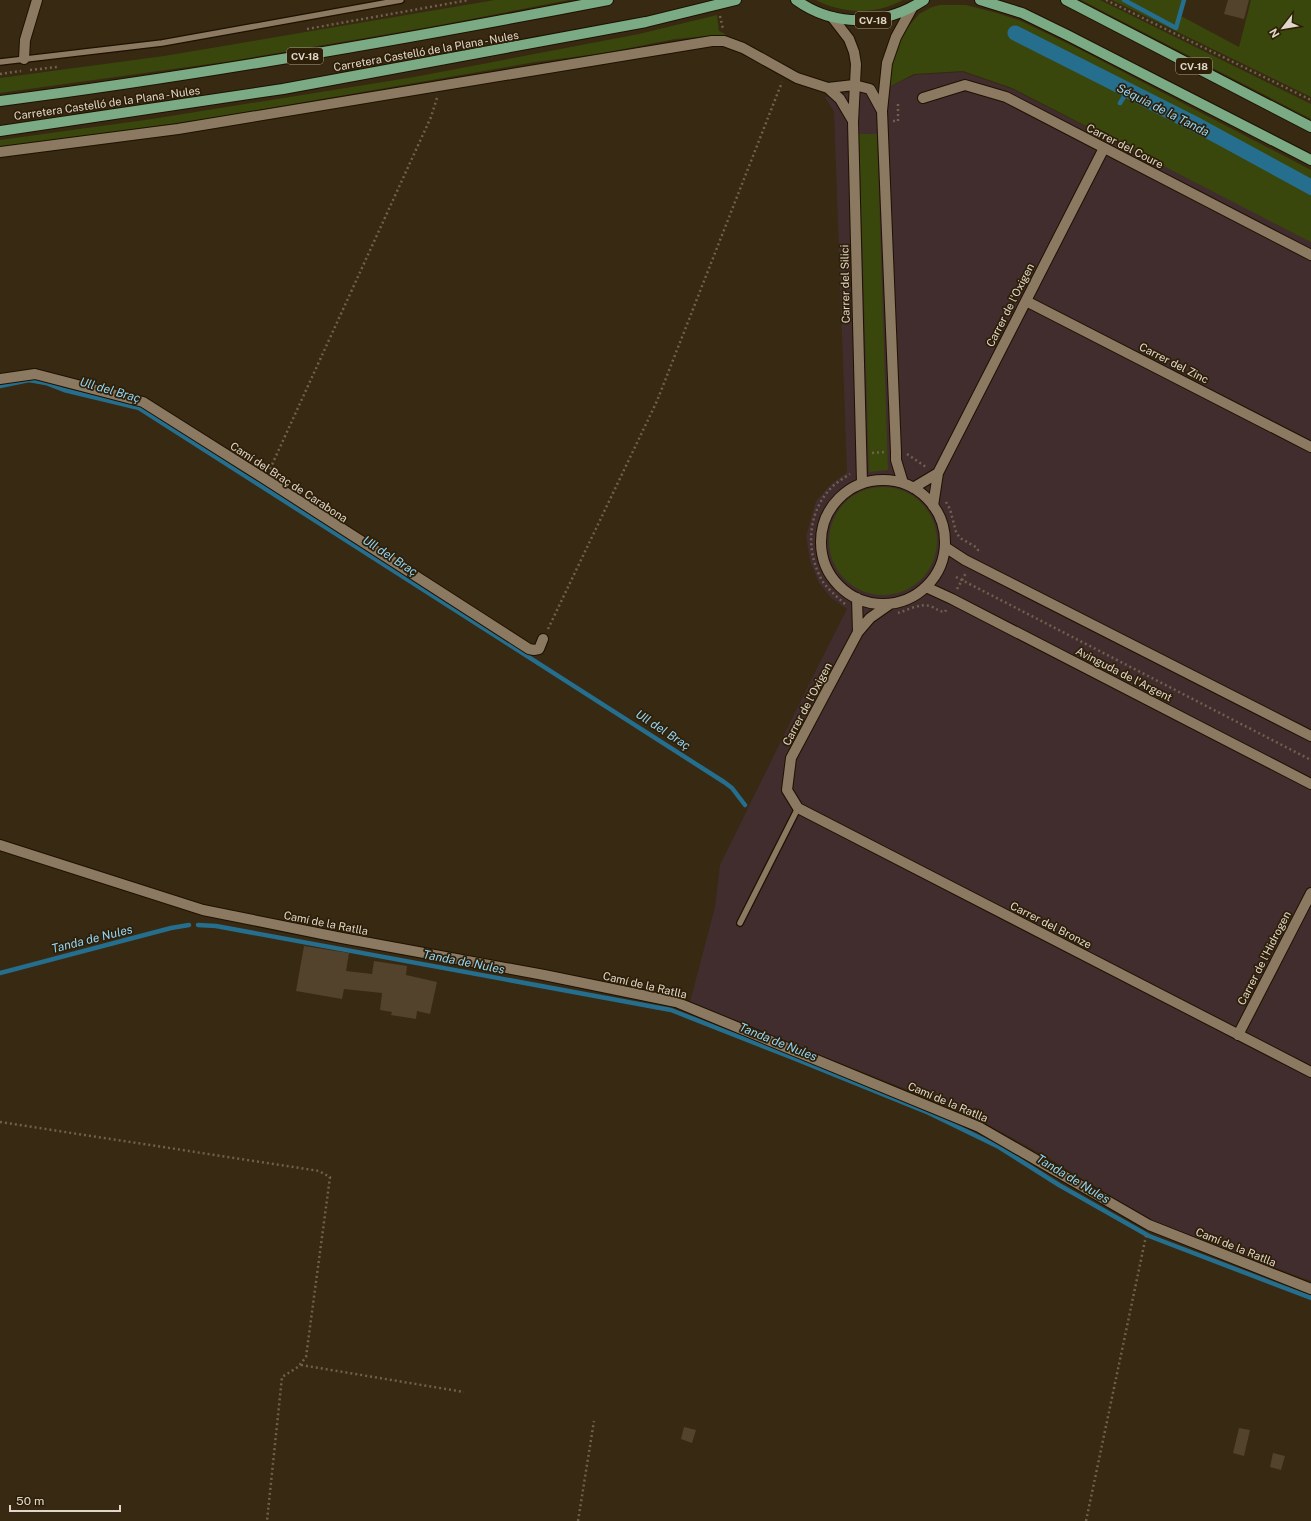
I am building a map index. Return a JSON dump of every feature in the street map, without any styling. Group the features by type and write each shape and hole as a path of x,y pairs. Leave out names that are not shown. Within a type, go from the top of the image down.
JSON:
{"main road":[{"name":"Carretera Castelló de la Plana - Nules","path":"0,101 86,90 280,60 490,23 608,0"},
{"name":"Carretera Castelló de la Plana - Nules","path":"0,131 290,88 638,23 736,0"},
{"name":"CV-18","path":"796,0 806,7 832,17 852,21 887,18 912,8 924,0"},
{"name":"CV-18","path":"980,0 1022,13 1311,160"},
{"name":"CV-18","path":"1066,0 1311,127"}],"street":[{"path":"24,60 25,40 37,0"},
{"path":"903,483 896,460 882,112 887,63 896,37 912,8"},
{"name":"Carrer del Silici","path":"832,17 849,39 854,52 856,64 853,122 862,483"},
{"path":"0,152 178,129 712,41 724,41 743,48 785,73 828,88 854,85 870,89 882,112"},
{"name":"Carrer del Coure","path":"923,98 965,85 1006,98 1311,255"},
{"path":"828,88 840,99 853,122"},
{"name":"Carrer de l'Oxigen","path":"933,506 938,473 1104,148"},
{"name":"Carrer del Zinc","path":"1026,301 1311,448"},
{"name":"Camí del Braç de Carabona","path":"0,379 35,374 143,402 529,649 538,649 543,639"},
{"path":"914,488 938,473"},
{"path":"882,480 903,483 914,488 924,496 933,506 940,518 944,532 944,547 939,567 926,587 914,595 890,604 869,602 857,598 841,587 828,570 822,550 822,529 830,510 843,494 862,483 882,480"},
{"path":"944,547 971,563 1311,736"},
{"name":"Avinguda de l'Argent","path":"926,587 966,606 1311,784"},
{"name":"Carrer de l'Oxigen","path":"857,598 858,632"},
{"name":"Carrer de l'Oxigen","path":"798,808 787,790 791,758 858,632 870,618 890,604"},
{"name":"Carrer del Bronze","path":"798,808 1311,1072"},
{"name":"Camí de la Ratlla","path":"0,845 203,910 342,938 544,975 676,1002 979,1127 1149,1225 1311,1289"},
{"name":"Carrer de l'Hidrogen","path":"1238,1035 1311,893"}],"lane":[{"path":"0,62 162,43 401,0"},
{"path":"740,923 798,808"}],"path":[{"path":"1106,0 1311,100"},
{"path":"718,4 723,30 729,33"},
{"path":"543,639 657,401 785,73"},
{"path":"265,479 430,117 441,86"},
{"path":"956,578 1311,760"},
{"path":"0,1122 319,1171 330,1177 306,1357 300,1364 282,1377 267,1521"},
{"path":"1086,1521 1145,1241"},
{"path":"300,1364 464,1392"},
{"path":"578,1521 594,1421"}],"shaded area":[{"path":"963,72 1012,89 1311,241 1311,1281 1150,1221 1047,1157 966,1113 709,1011 690,1002 715,907 720,865 847,609 831,598 819,583 810,561 806,536 816,501 830,485 847,472 834,112 825,97 889,87 915,75"}],"green space":[{"path":"495,0 569,0 429,27 231,61 0,93 0,78 164,56"},
{"path":"816,0 903,0 882,8 859,11 837,8"},
{"path":"1081,0 1100,0 1311,104 1311,119"},
{"path":"1112,0 1184,0 1181,16 1239,47 1251,0 1311,0 1311,97"},
{"path":"940,5 966,5 1021,21 1079,49 1311,170 1311,242 1012,88 963,71 914,74 889,87 893,54 903,33 919,14 932,7"},
{"path":"717,15 719,31 726,36 675,39 604,53 536,62 207,119 0,148 0,140 152,119 414,77 639,34"},
{"path":"859,134 877,134 888,470 869,472"},
{"path":"883,487 904,491 921,503 933,520 937,541 933,562 921,579 904,591 883,595 862,591 845,579 833,562 829,541 833,520 845,503 862,491"}],"building":[{"path":"1228,0 1249,0 1244,19 1224,14"},
{"path":"304,946 349,953 346,971 372,974 374,961 407,966 406,975 437,982 430,1014 417,1011 416,1019 391,1015 392,1012 380,1010 382,993 344,989 342,999 296,991"},
{"path":"684,1427 696,1430 692,1443 681,1439"},
{"path":"1239,1428 1250,1430 1244,1456 1233,1453"},
{"path":"1273,1453 1285,1456 1281,1470 1270,1467"}],"waterway":[{"path":"1124,0 1176,28 1184,0"},
{"name":"Séquia de la Tanda","path":"1015,33 1199,126 1311,187"},
{"path":"1120,103 1125,95 1226,146 1311,193"},
{"name":"Ull del Braç","path":"0,386 29,380 46,383 64,390 139,408 724,782 732,788 745,805"},
{"name":"Tanda de Nules","path":"0,973 171,928 189,925"},
{"name":"Tanda de Nules","path":"198,925 216,926 671,1010 929,1113 999,1147 1059,1185 1149,1236 1311,1298"}]}
